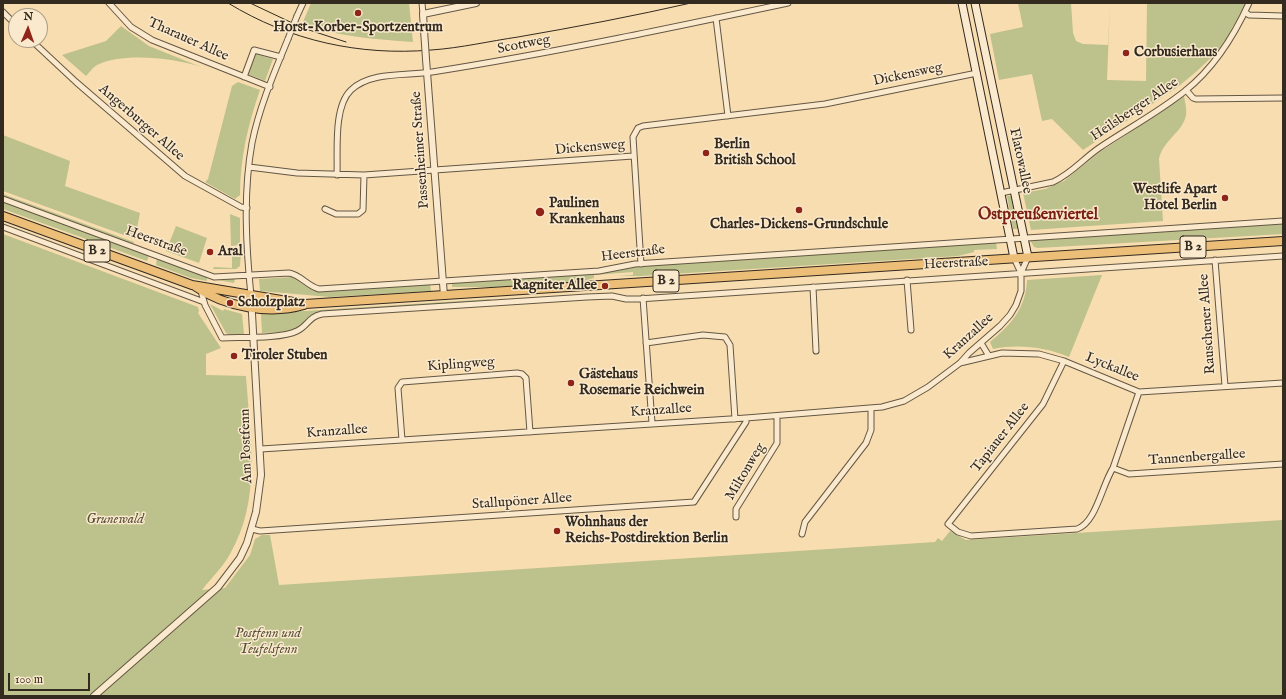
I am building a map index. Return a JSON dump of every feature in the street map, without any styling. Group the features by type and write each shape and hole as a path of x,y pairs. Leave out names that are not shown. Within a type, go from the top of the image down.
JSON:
{"main road":[{"name":"Flatowallee","path":"962,3 1014,258"},
{"name":"Flatowallee","path":"975,3 1013,191 1028,257"},
{"path":"977,73 988,71"},
{"name":"Heerstraße","path":"3,216 192,284 251,296 289,300 305,304"},
{"name":"Heerstraße","path":"192,284 201,291 230,303 252,308 285,308 305,304 1283,241"}],"street":[{"name":"Tharauer Allee","path":"109,3 132,27 152,40 270,87"},
{"path":"251,296 246,208 249,167 256,129 270,87 303,3"},
{"name":"Passenheimer Straße","path":"422,3 444,296"},
{"path":"423,14 476,3"},
{"name":"Scottweg","path":"337,175 339,115 344,101 351,90 373,79 427,73 546,53 788,3"},
{"name":"Heilsberger Allee","path":"1001,193 1053,182 1060,179 1098,149 1186,90 1209,68 1227,46 1249,3"},
{"path":"1245,12 1249,14 1283,16"},
{"path":"716,18 728,116"},
{"name":"Angerburger Allee","path":"40,48 76,82 185,176 241,207 246,208"},
{"path":"244,77 254,50 281,58"},
{"name":"Dickensweg","path":"249,167 297,173 364,175 634,156 633,137 638,128 643,126 825,104 977,73"},
{"path":"1186,90 1193,98 1196,99 1283,98"},
{"path":"634,156 641,264"},
{"path":"325,209 336,214 361,213 363,210 364,175"},
{"name":"Heerstraße","path":"3,199 214,277 293,274 309,286 319,289 599,271 641,264 1283,221"},
{"path":"3,227 204,302"},
{"name":"Heerstraße","path":"201,291 204,302 222,338 253,337 291,333 300,329 311,318 322,314 588,297 612,296 626,299 1283,256"},
{"path":"1021,273 1028,257"},
{"path":"1014,258 1021,273"},
{"name":"Rauschener Allee","path":"1215,260 1225,386"},
{"name":"Kranzallee","path":"260,449 777,416 871,409 893,404 915,395 960,363 969,352 981,343 1014,310 1021,291 1021,273"},
{"path":"907,280 911,330"},
{"path":"813,287 816,351"},
{"name":"Am Postfenn","path":"94,696 218,587 240,558 252,529 259,495 261,475 251,296"},
{"path":"642,298 652,423"},
{"path":"646,343 703,335 725,337 730,345 735,418"},
{"path":"981,343 989,356"},
{"name":"Lyckallee","path":"960,363 989,356 1025,353 1064,361 1139,392 1283,383"},
{"name":"Tapiauer Allee","path":"1064,361 1044,404 948,524 958,532 971,536 1077,529 1085,526 1089,522 1106,479 1113,468"},
{"name":"Kiplingweg","path":"402,440 398,388 402,382 515,373 522,374 526,378 530,432"},
{"path":"1113,468 1139,392"},
{"path":"802,534 805,522 866,443 871,430 871,409"},
{"name":"Miltonweg","path":"736,517 736,509 778,440 777,416"},
{"name":"Stallupöner Allee","path":"252,529 260,531 694,502 746,422 746,418"},
{"name":"Tannenbergallee","path":"1113,468 1129,474 1283,464"}],"green space":[{"name":"Horst-Korber-Sportzentrum","path":"311,3 409,3 413,42 343,35 302,24"},
{"path":"1018,3 1071,3 1073,33 1076,41 1083,44 1108,45 1110,3 1107,80 1146,81 1147,3 1246,3 1226,39 1216,53 1197,71 1179,86 1083,150 1052,119 1042,121 1032,74 999,80 990,34 1023,27"},
{"path":"121,26 149,46 201,67 163,59 120,59 97,65 86,76 62,55 106,41"},
{"path":"256,54 273,59 265,81 248,74"},
{"path":"238,82 260,90 243,155 240,195 235,199 205,182 208,179 232,86"},
{"path":"1184,96 1186,115 1184,121 1164,146 1159,159 1163,221 1031,230 1023,193 1045,189 1064,181 1100,152"},
{"path":"3,135 70,161 65,186 140,213 135,239 3,191"},
{"path":"3,194 134,242 133,244 3,196"},
{"path":"1007,196 1011,196 1018,229 1013,229"},
{"path":"3,201 149,255 147,261 3,209"},
{"path":"230,214 240,218 240,245 231,246"},
{"path":"1283,224 1283,234 1038,248 1034,247 1030,240"},
{"path":"176,226 207,238 199,263 166,251"},
{"name":"Grunewald","path":"3,234 198,307 198,313 221,348 206,354 206,375 246,376 252,467 247,512 240,533 230,554 202,590 225,588 250,555 255,539 262,535 270,535 279,585 935,542 938,538 942,541 950,531 966,540 1283,520 1283,696 3,696"},
{"path":"996,242 997,249 974,250 974,252 958,256 640,276 617,276 633,275 633,272 594,275 594,278 583,281 492,287 452,287 452,282 622,267"},
{"path":"234,252 241,252 240,266 236,269 213,269 214,267 232,268 232,254"},
{"path":"157,258 217,279 235,279 234,283 207,278 207,281 191,278 156,265"},
{"path":"1102,275 1069,357 1032,347 1003,347 993,349 990,342 1011,322 1016,315 1024,299 1027,280"},
{"path":"292,277 307,287 315,290 430,284 431,291 330,297 260,291 259,279"},
{"path":"491,299 491,301 318,313 312,316 297,329 289,332 262,333 261,314 258,314"},
{"path":"210,304 223,311 224,309 242,314 244,334 230,335 226,333"}],"tram line":[{"path":"228,3 276,27 301,36 326,43 378,51 431,50 475,44 583,25 691,3"},
{"path":"250,3 303,28 346,42"}],"place":[{"name":"Horst-Korber-Sportzentrum","path":"358,13"},
{"name":"Corbusierhaus","path":"1126,53"},
{"name":"Berlin British School","path":"706,153"},
{"name":"Westlife Apart Hotel Berlin","path":"1225,198"},
{"name":"Charles-Dickens-Grundschule","path":"799,210"},
{"name":"Paulinen Krankenhaus","path":"540,212"},
{"name":"Aral","path":"210,252"},
{"name":"Ragniter Allee","path":"605,286"},
{"name":"Scholzplatz","path":"230,303"},
{"name":"Tiroler Stuben","path":"234,356"},
{"name":"Gästehaus Rosemarie Reichwein","path":"571,383"},
{"name":"Wohnhaus der Reichs-Postdirektion Berlin","path":"557,531"}],"district":[{"name":"Ostpreußenviertel","path":"1038,216"}],"park label":[{"name":"Postfenn und Teufelsfenn","path":"268,642"}]}
